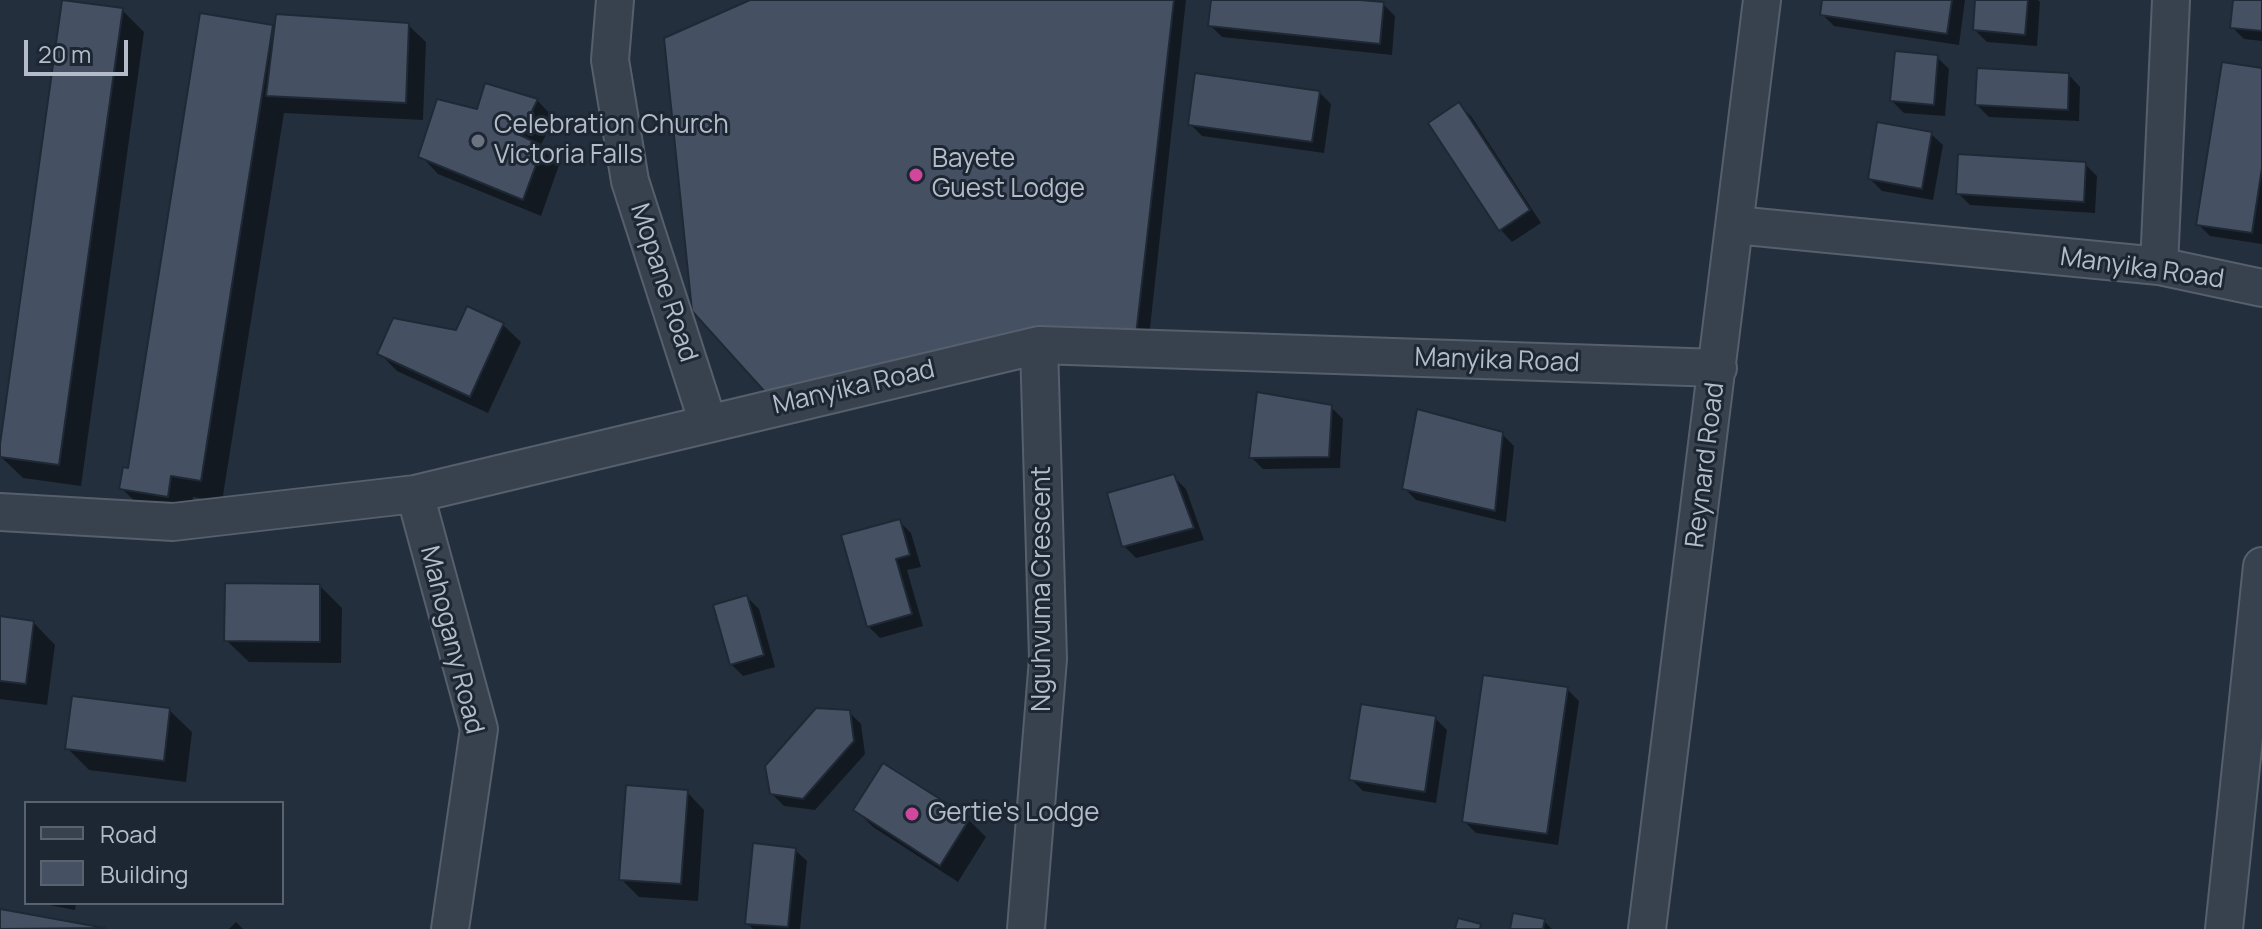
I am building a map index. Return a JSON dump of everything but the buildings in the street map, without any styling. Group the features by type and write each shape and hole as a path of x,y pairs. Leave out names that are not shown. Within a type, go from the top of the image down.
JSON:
{"street":[{"name":"Mopane Road","path":"615,0 610,60 630,181 708,423"},
{"name":"Reynard Road","path":"1647,929 1762,0"},
{"path":"2159,266 2171,0"},
{"name":"Manyika Road","path":"1735,225 2159,266 2262,288"},
{"name":"Manyika Road","path":"0,512 173,522 415,494 1039,345 1718,368"},
{"name":"Nguhvuma Crescent","path":"1026,929 1048,659 1039,345"},
{"name":"Mahogany Road","path":"415,494 479,729 450,929"},
{"path":"2224,929 2262,566"}],"place":[{"name":"Celebration Church Victoria Falls","path":"478,141"},
{"name":"Bayete Guest Lodge","path":"916,175"},
{"name":"Gertie's Lodge","path":"912,814"}]}
